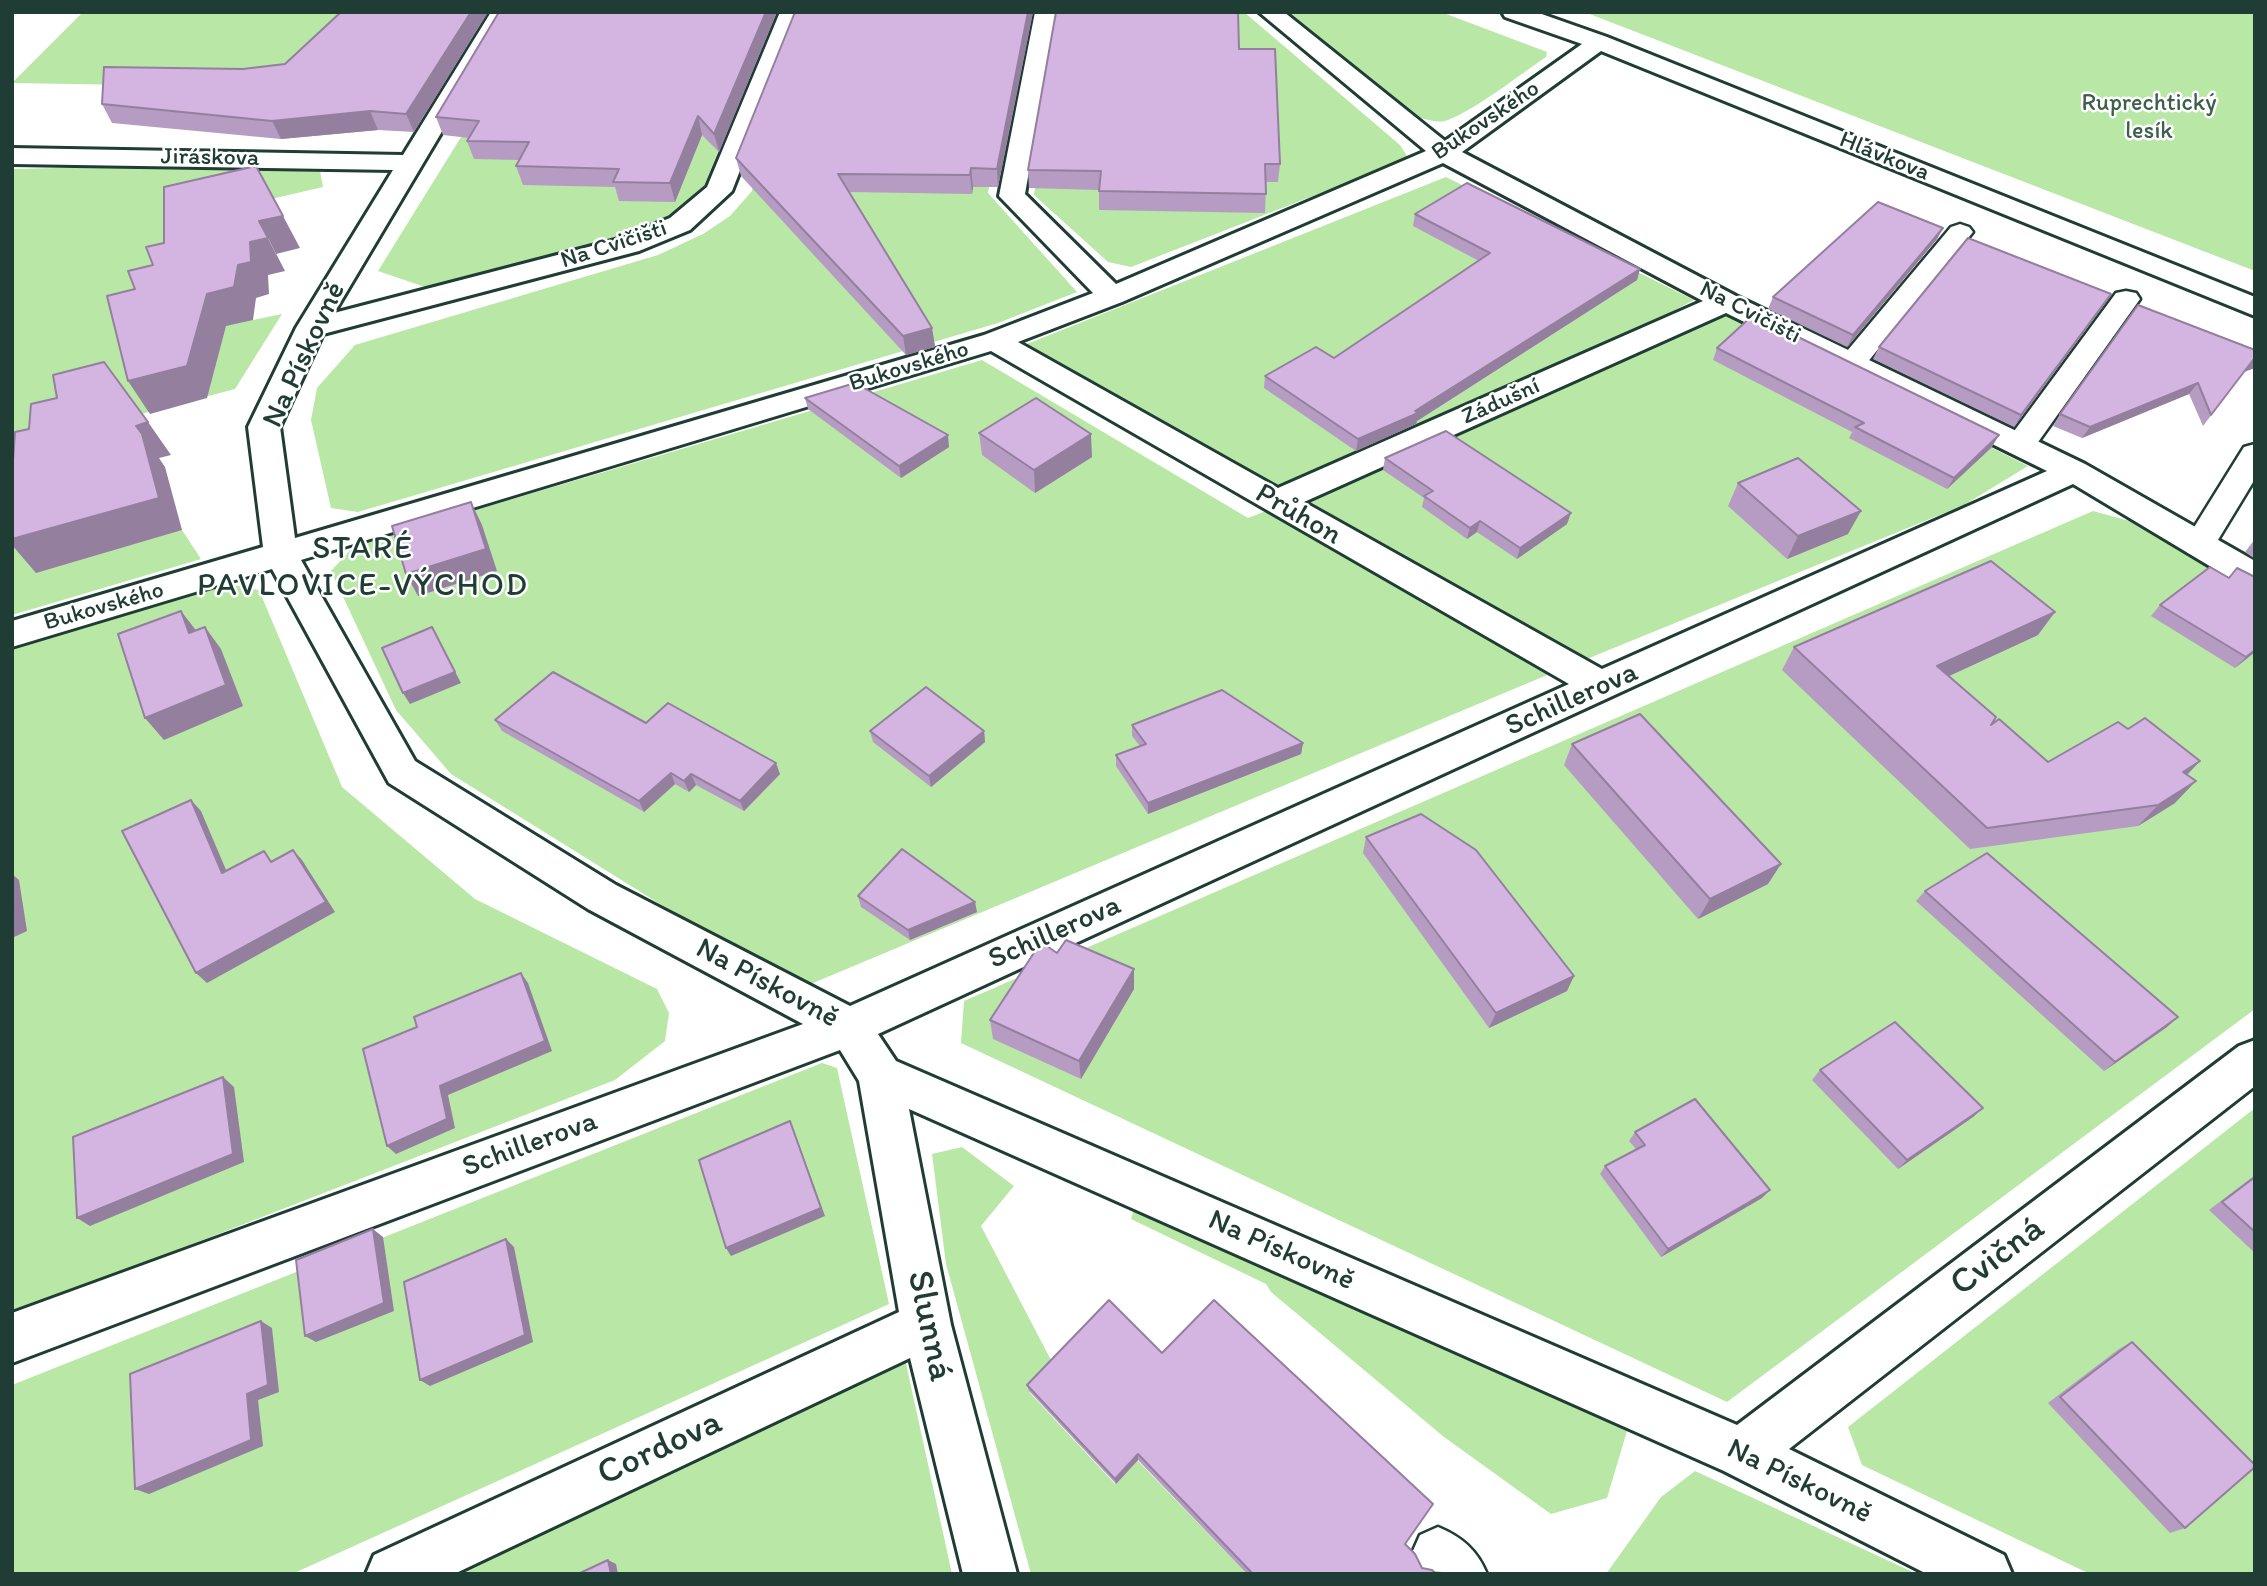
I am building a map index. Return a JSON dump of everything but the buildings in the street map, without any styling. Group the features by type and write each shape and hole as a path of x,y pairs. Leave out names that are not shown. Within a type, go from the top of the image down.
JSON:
{"street":[{"name":"Na Pískovně","path":"502,12 408,163 311,328 264,427 281,555 402,772 602,897 849,1027 880,1075 1742,1453 1985,1574"},
{"name":"Na Cvičišti","path":"311,328 629,245 680,224 719,191 791,12"},
{"path":"1046,12 1012,196 1112,296"},
{"name":"Na Cvičišti","path":"1270,12 1444,153 1726,302 2074,471 2255,577"},
{"name":"Hlávkova","path":"1513,12 1599,42 2255,307"},
{"name":"Bukovského","path":"12,634 994,341 1112,296 1444,153 1599,42"},
{"name":"Jiráskova","path":"12,156 408,163"},
{"name":"Zádušní","path":"1275,502 1726,302"},
{"name":"Průhon","path":"994,341 1602,686"},
{"name":"Schillerova","path":"12,1338 849,1027 2074,471"},
{"name":"Cvičná","path":"1742,1453 2255,1060"},
{"name":"Slunná","path":"880,1075 926,1325 990,1574"},
{"name":"Cordova","path":"393,1574 926,1325"}],"lane":[{"path":"1852,363 1961,232"},
{"path":"2020,445 2126,299"},
{"path":"2199,545 2255,454"}],"green space":[{"path":"83,12 373,12 431,90 12,83"},
{"path":"774,12 696,206 666,222 434,290 378,271 466,129"},
{"path":"1024,12 988,193 1077,292 998,323 358,512 331,508 311,420 317,388 355,345 658,255 703,234 730,216 752,191 754,173"},
{"path":"1062,12 1244,12 1400,145 1407,156 1400,162 1131,267 1108,262 1034,195"},
{"path":"1285,12 1441,12 1547,52 1546,57 1472,108 1448,120 1432,121 1416,117"},
{"name":"Ruprechtický lesík","path":"1585,12 2255,12 2255,271 1587,13"},
{"path":"104,167 320,171 323,187 215,212 253,320 282,314 235,389 81,430 182,530 201,559 12,615 12,169"},
{"path":"1446,177 1694,300 1622,338 1268,492 1022,346"},
{"path":"1729,316 2028,466 1964,505 1577,663 1294,506 1700,322"},
{"path":"982,360 1248,518 1269,510 1559,670 806,986 660,904 451,774 396,710 331,571 354,546"},
{"path":"2093,511 2144,525 2255,588 2255,1009 1727,1402 961,1043 964,1001"},
{"path":"229,584 259,590 342,787 475,899 657,989 669,1013 665,1041 615,1080 12,1314 12,649"},
{"path":"822,1063 837,1068 889,1304 292,1574 12,1574 12,1385"},
{"path":"2255,1108 2255,1574 2090,1574 1862,1465 1848,1427"},
{"path":"962,1147 1014,1186 981,1226 1053,1364 1029,1392 1115,1484 1137,1460 1247,1574 1031,1574 946,1264 932,1154"},
{"path":"1136,1203 1627,1431 1607,1498 1551,1514 1444,1437 1271,1292 1266,1284 1131,1219"},
{"path":"905,1359 952,1574 426,1574"},
{"path":"1695,1471 1917,1574 1606,1574 1661,1497"}],"district":[{"name":"STARÉ PAVLOVICE-VÝCHOD","path":"363,568"}]}
